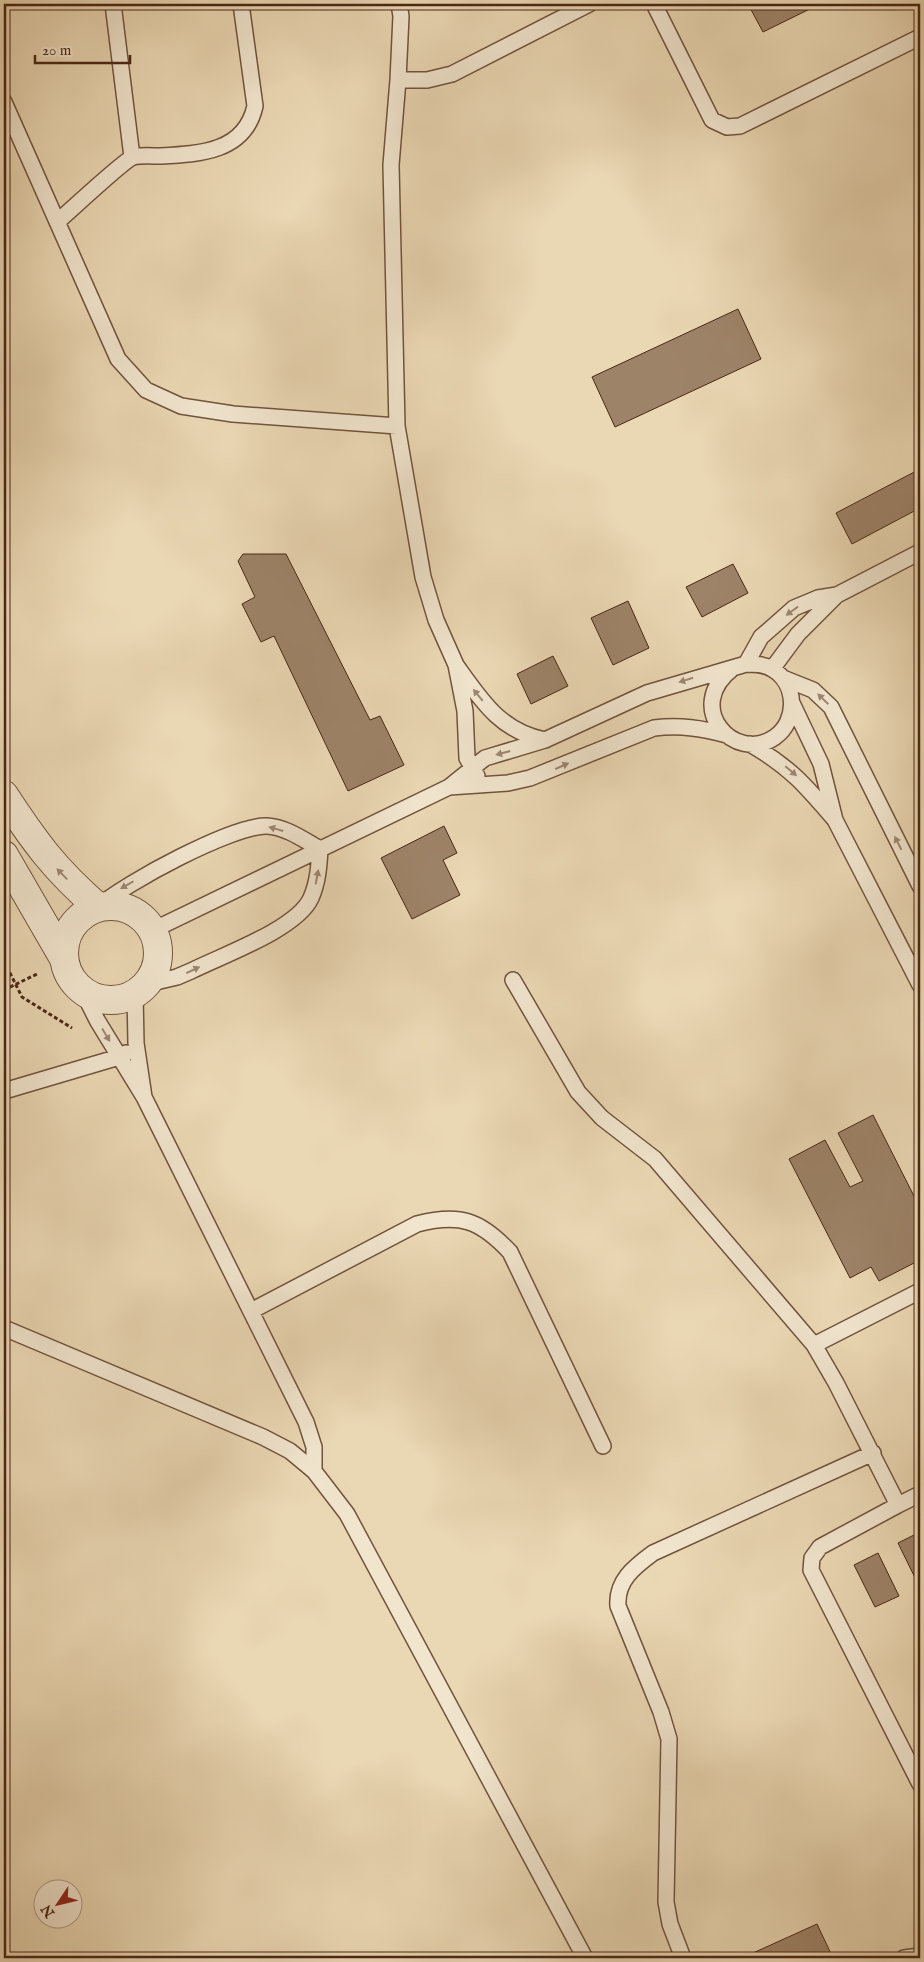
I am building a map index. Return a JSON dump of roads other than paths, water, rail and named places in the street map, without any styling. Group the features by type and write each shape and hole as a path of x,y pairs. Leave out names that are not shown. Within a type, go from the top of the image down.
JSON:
{"street":[{"path":"4,795 49,860 71,884 98,907"},
{"path":"4,856 63,957 66,970 73,982 83,992 95,998 109,1000 122,999 141,989 154,972 158,958 158,944 153,930 145,920 135,912 111,905 98,907 86,912 76,920 68,931 63,957"}],"lane":[{"path":"113,4 132,158"},
{"path":"57,222 132,158 189,154 220,148 236,139 252,122 255,106 241,4"},
{"path":"399,4 401,16 398,80 391,165 397,426 423,578 436,620 456,665 477,696 497,717 526,736 545,740"},
{"path":"398,80 427,80 452,74 589,4"},
{"path":"654,4 712,120 727,126 740,126 920,37"},
{"path":"4,102 118,359 146,390 181,406 233,414 397,426"},
{"path":"778,673 798,634 837,595 920,552"},
{"path":"726,735 718,725 713,714 712,701 714,688 722,676 739,666 761,637 794,608 818,598 837,595"},
{"path":"153,930 449,787 485,758 545,740 647,693 739,666 759,664 813,690 831,707 920,886"},
{"path":"456,665 465,711 467,758 472,769 488,784"},
{"path":"778,673 790,690 792,703 821,764 835,820 920,985"},
{"path":"449,787 530,778 654,728 673,726 698,728 726,735 738,742 750,744 763,743 774,737 784,728 790,716 792,703"},
{"path":"750,744 773,757 795,774 835,820"},
{"path":"98,907 127,885 238,830 269,826 294,834 320,849"},
{"path":"144,1096 136,1043 141,989 191,971 286,925 300,914 311,899 318,877 320,849"},
{"path":"513,980 578,1092 602,1118 655,1159 814,1345 873,1453 898,1504"},
{"path":"83,992 97,1020 144,1096 306,1422 314,1447 314,1470"},
{"path":"4,1091 119,1057 136,1043"},
{"path":"251,1311 417,1224 442,1218 470,1222 492,1233 510,1252 603,1446"},
{"path":"814,1345 920,1291"},
{"path":"4,1328 263,1437 290,1451 314,1470 347,1514 585,1958"},
{"path":"683,1958 670,1924 666,1902 669,1739 661,1712 618,1606 617,1594 623,1581 635,1566 653,1553 873,1453"},
{"path":"920,1494 820,1547 812,1558 811,1570 920,1784"},
{"path":"904,1958 920,1956"}]}
